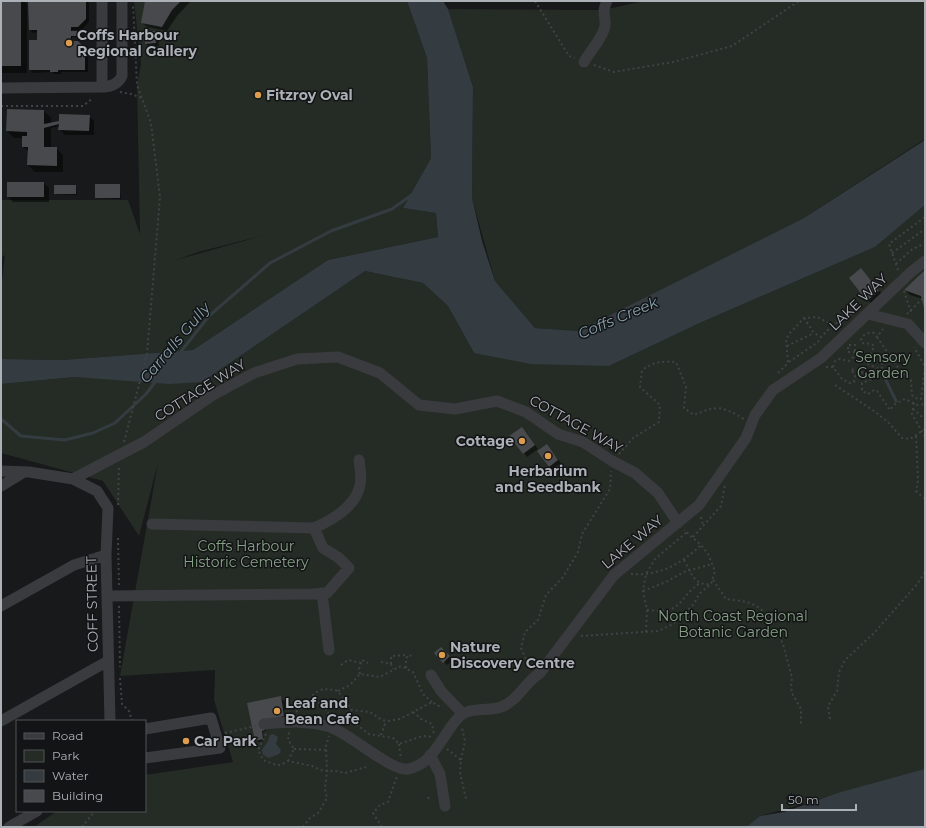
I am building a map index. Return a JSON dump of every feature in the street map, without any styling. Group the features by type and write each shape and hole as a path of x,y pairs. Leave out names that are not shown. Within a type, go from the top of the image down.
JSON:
{"street":[{"path":"102,1 103,87"},
{"path":"1,88 103,87 112,86 119,81 122,76 122,1"},
{"path":"584,62 601,36 605,25 603,10 607,1"},
{"name":"LAKE WAY","path":"459,718 503,706 522,691 534,676 540,673 568,638 614,575 678,523 706,496 746,438 751,423 763,402 773,390 831,350 868,314 902,286 925,261"},
{"path":"868,314 900,321 910,325 924,340"},
{"name":"COTTAGE WAY","path":"73,479 120,456 181,418 213,395 254,373 297,359 338,357 380,373 419,405 455,409 497,401 526,412 558,434 583,442 612,461 635,473 658,493 678,523"},
{"path":"152,524 314,528 343,512 354,499 360,486 358,460"},
{"path":"1,471 25,472 73,479"},
{"path":"1,486 25,472"},
{"name":"COFF STREET","path":"73,479 96,491 108,508 106,555 110,720"},
{"path":"107,596 326,593 349,568 339,558 324,548 314,528"},
{"path":"1,606 74,565 106,555"},
{"path":"322,593 329,650"},
{"path":"1,721 108,661"},
{"path":"264,724 298,722 334,729 399,772 418,765 430,755 437,740 459,718 431,675"},
{"path":"146,729 211,718 220,748 146,758"},
{"path":"430,755 440,774 445,806"},
{"path":"9,827 35,812"}],"path":[{"path":"118,506 120,456 147,354 160,197 151,123 137,85 134,12 132,1"},
{"path":"535,1 569,56 614,72 673,62 732,46 799,1"},
{"path":"115,94 119,92 142,98"},
{"path":"1,106 83,106 94,98"},
{"path":"911,310 889,244 925,217"},
{"path":"891,253 925,229"},
{"path":"896,264 912,250 925,243"},
{"path":"900,321 922,299"},
{"path":"776,376 788,363 818,342 833,325 851,312 868,314"},
{"path":"788,363 786,340 789,334 804,318 817,317 833,325"},
{"path":"804,318 814,333 821,337"},
{"path":"877,337 882,329 888,330"},
{"path":"787,346 814,333"},
{"path":"856,353 855,345 848,345 848,352 856,353 875,368 882,368 881,362 871,354 874,346 861,341 862,337 867,333 874,333 901,372 911,380 912,395 915,398 920,399 924,404"},
{"path":"920,399 925,367 913,344 924,340"},
{"path":"861,350 849,361 840,359 835,361 834,367 842,379 849,383 854,382 855,379 851,369 871,376 872,379 862,383 862,392 868,394 874,390 877,391 890,410 895,404 905,399 914,403 924,404"},
{"path":"534,676 521,648 525,632 538,620 546,595 562,577 578,552 582,534 610,489 612,461 633,438 659,422 660,404 640,387 642,370 651,364 662,361 676,362 686,386 684,408 694,415 713,407 729,410 751,423"},
{"path":"808,367 834,367"},
{"path":"835,385 889,423 902,438 907,440 916,436 925,429"},
{"path":"914,403 912,414 925,437"},
{"path":"913,409 916,410 921,416 925,415"},
{"path":"916,436 918,481 916,491 925,499"},
{"path":"568,638 658,631 673,624 694,604 699,594 711,584 714,571 712,564 701,545 678,523"},
{"path":"646,632 647,610 643,591 646,574 656,559 687,532"},
{"path":"118,536 120,670"},
{"path":"614,575 660,572 684,560 701,545"},
{"path":"684,560 693,578 700,583 711,584"},
{"path":"643,591 690,570 712,564"},
{"path":"830,719 828,706 837,691 840,672 845,660 874,633 918,583 925,572"},
{"path":"713,580 726,599 750,602 760,610 766,618 769,632 780,638 784,644 792,678 792,693 801,709 801,724"},
{"path":"647,610 662,612 676,608 690,590 700,583"},
{"path":"406,668 406,659 408,655"},
{"path":"393,669 390,661 391,656 412,656"},
{"path":"341,665 348,660 361,663 362,660 368,663"},
{"path":"381,662 391,664"},
{"path":"312,700 311,697 319,690 327,689 338,691 350,685 360,674 361,663"},
{"path":"360,674 380,677 398,666 406,668 413,672 423,694 432,702 459,718 465,738 460,772 466,799"},
{"path":"120,676 122,704 129,711 132,720"},
{"path":"338,691 352,710 370,712 386,720 400,719 432,702"},
{"path":"292,716 306,702 312,700 318,702 334,722 349,719 369,734 393,738 399,744 402,757 399,772 388,802 380,805 373,813 382,827"},
{"path":"349,719 352,710"},
{"path":"413,712 421,719 432,724 437,740"},
{"path":"380,735 386,720"},
{"path":"216,734 264,724"},
{"path":"291,728 288,740 294,749"},
{"path":"303,827 310,818 318,813 327,798 325,789 328,771 326,750 327,740 334,729"},
{"path":"399,744 423,736 437,740 462,760"},
{"path":"262,742 258,750 261,757 266,762 281,765 288,761 294,749"},
{"path":"294,749 326,750"},
{"path":"288,761 328,771 350,773 366,767"},
{"path":"428,797 430,801"},
{"path":"82,827 94,812"}],"green space":[{"path":"134,1 407,1 427,58 431,158 403,208 436,213 438,237 328,260 193,350 63,360 1,359 1,289 5,255 1,258 1,200 128,200 140,234 137,85 141,64","holes":["265,235 176,260 198,252"]},
{"path":"644,1 925,1 925,139 804,218 578,331 535,328 495,281 472,198 473,87 448,9 603,10"},
{"path":"925,205 925,770 760,816 746,827 34,827 56,812 146,812 146,775 233,762 214,700 215,670 120,676 158,463 139,536 103,481 1,453 1,384 75,377 202,382 365,271 423,283 448,306 474,353 609,366 702,322 875,247"}],"water":[{"name":"Coffs Creek","path":"407,1 443,1 448,9 473,87 472,198 482,241 495,281 535,328 578,331 804,218 925,140 925,205 875,247 702,322 609,366 531,364 474,353 448,306 423,283 365,271 202,382 169,384 75,377 1,384 1,359 63,360 193,350 328,260 438,237 436,213 403,208 431,158 427,58"},
{"path":"273,734 278,737 276,744 281,750 279,754 269,758 263,755 262,750 270,735"},
{"path":"925,769 925,827 746,827 760,816 784,812 841,792"}],"building":[{"path":"1,1 21,1 21,66 1,66"},
{"path":"28,1 86,1 86,19 78,27 71,27 71,31 77,31 77,36 71,36 71,41 78,41 85,48 85,70 58,70 58,72 50,72 50,70 29,70 29,40 37,40 37,30 29,30"},
{"path":"145,1 181,1 172,10 162,27 141,23"},
{"path":"155,31 156,43 145,44 144,32"},
{"path":"7,109 44,110 44,124 59,121 59,114 90,115 89,131 58,130 59,124 44,128 44,147 57,147 57,166 27,165 28,147 22,147 22,136 27,136 27,132 6,131"},
{"path":"7,182 44,182 44,197 7,197"},
{"path":"95,184 120,184 120,198 95,198"},
{"path":"54,185 76,185 76,194 54,194"},
{"path":"861,268 879,291 867,301 849,278"},
{"path":"925,270 924,308 921,296 904,290"},
{"name":"Cottage","path":"522,427 535,445 523,454 509,436"},
{"name":"Herbarium and Seedbank","path":"547,444 558,460 549,467 537,451"},
{"name":"Nature Discovery Centre","path":"441,647 450,656 443,663 434,653"},
{"path":"281,696 284,716 263,722 265,730 262,731 263,739 255,741 247,703"}],"waterway":[{"name":"Carralls Gully","path":"179,354 209,316 270,263 331,231 392,209 413,194"},
{"path":"881,370 896,401"},
{"name":"Carralls Gully","path":"1,419 21,436 65,440 93,433 115,423 146,394 156,381"}],"place":[{"name":"Coffs Harbour Regional Gallery","path":"69,43"},
{"name":"Fitzroy Oval","path":"258,95"},
{"name":"Cottage","path":"522,441"},
{"name":"Herbarium and Seedbank","path":"548,456"},
{"name":"Nature Discovery Centre","path":"442,655"},
{"name":"Leaf and Bean Cafe","path":"277,711"},
{"name":"Car Park","path":"186,741"}],"park label":[{"name":"Sensory Garden","path":"883,366"},
{"name":"Coffs Harbour Historic Cemetery","path":"246,554"},
{"name":"North Coast Regional Botanic Garden","path":"733,624"}]}
